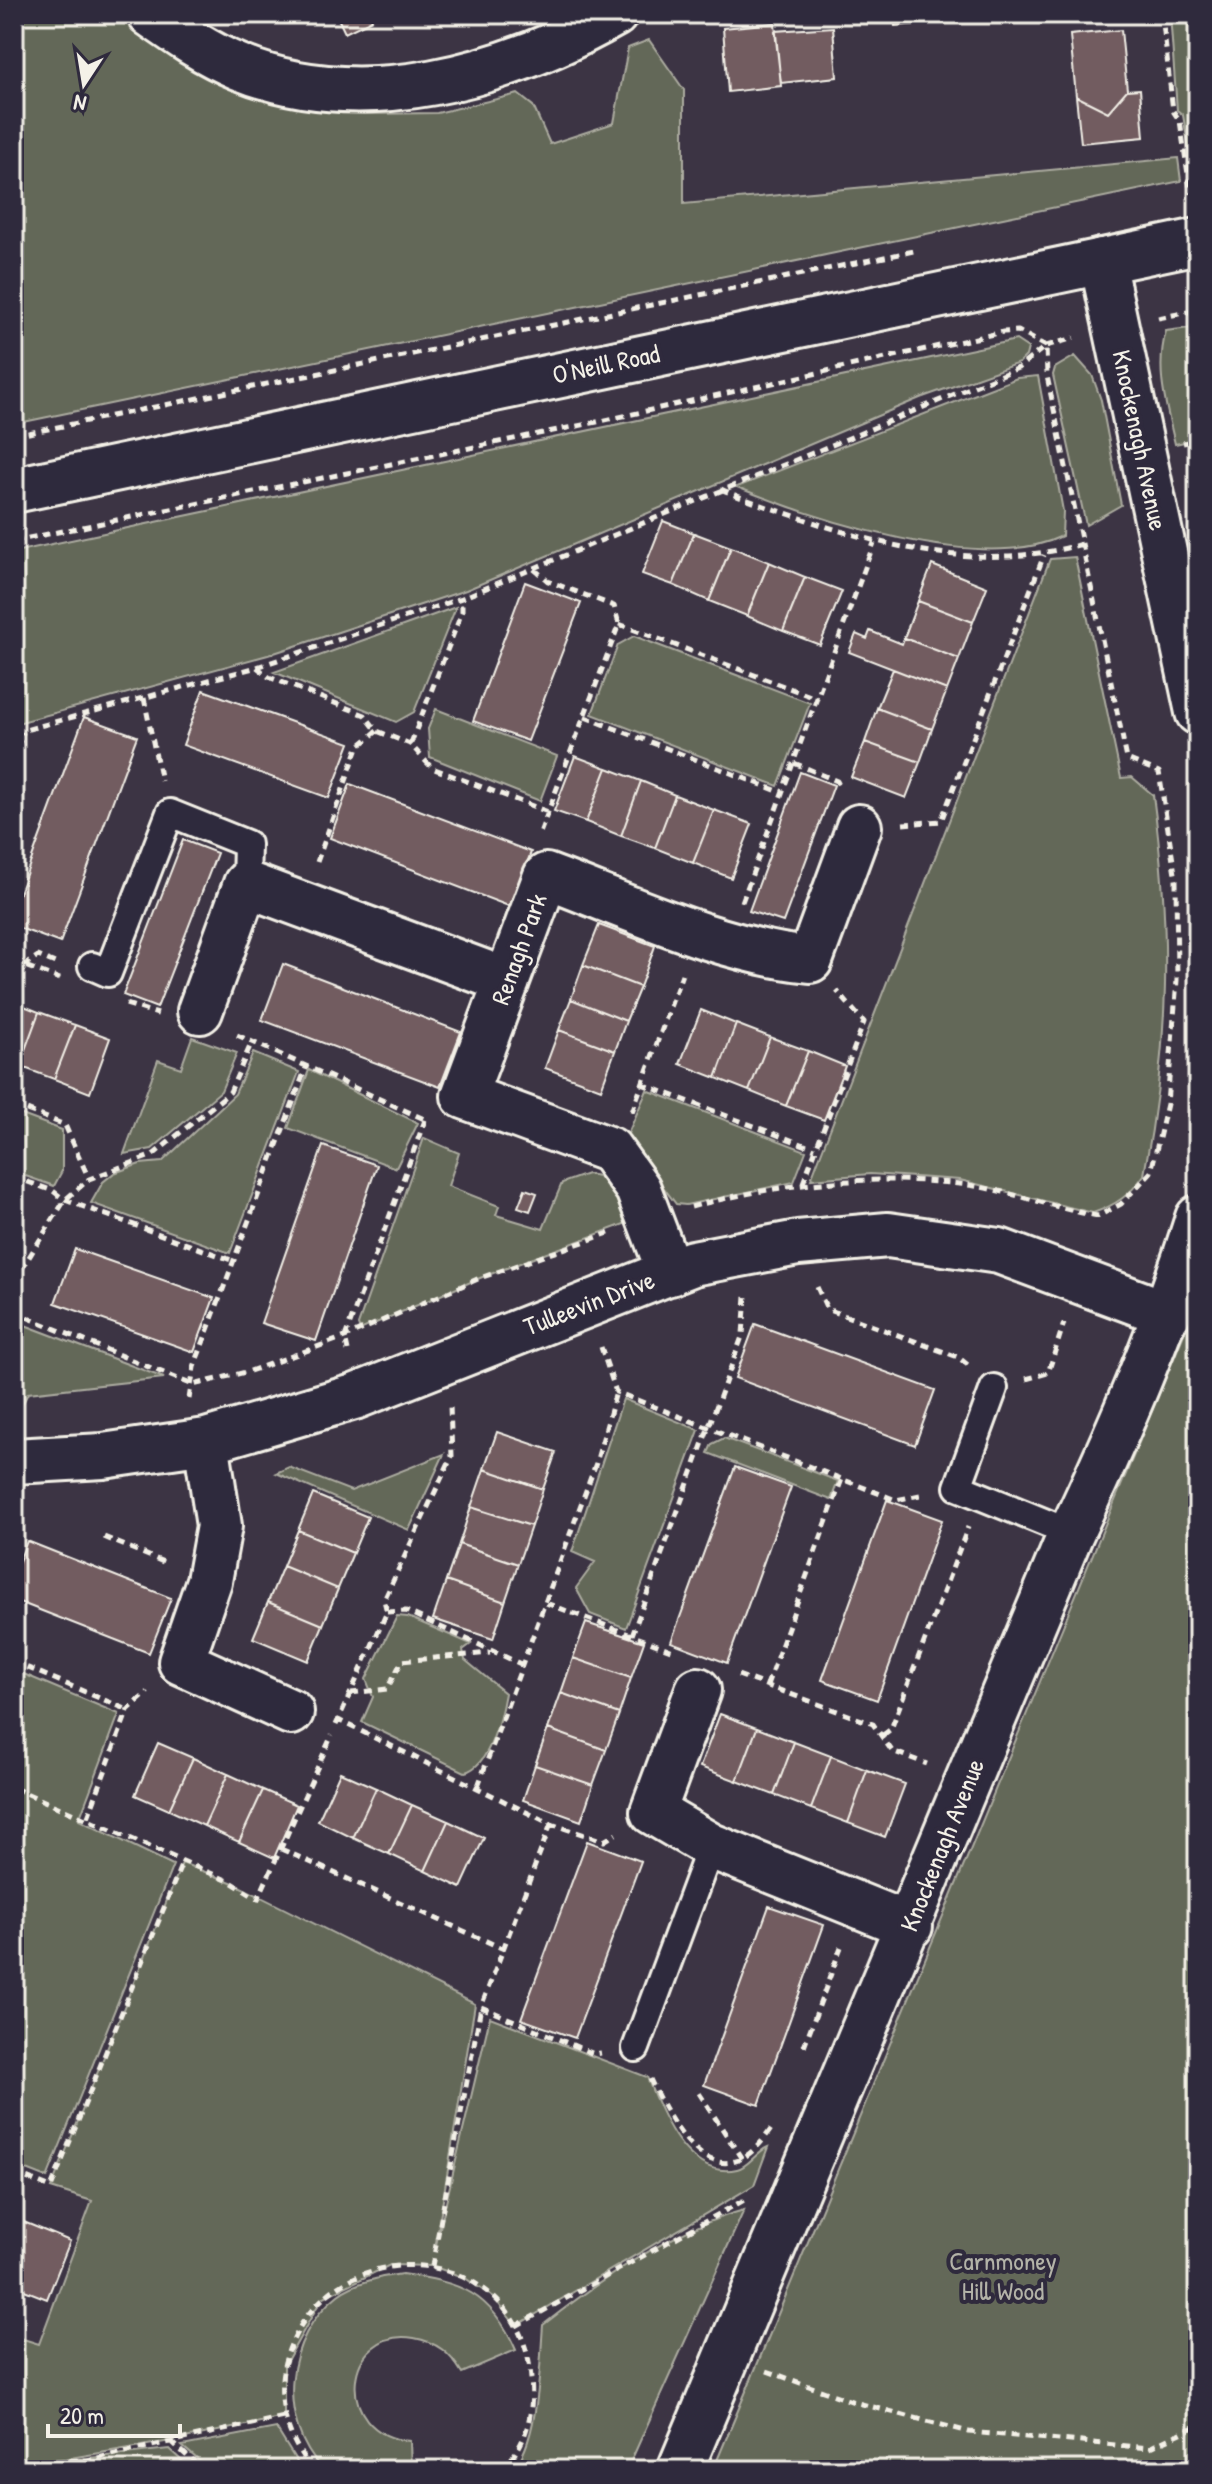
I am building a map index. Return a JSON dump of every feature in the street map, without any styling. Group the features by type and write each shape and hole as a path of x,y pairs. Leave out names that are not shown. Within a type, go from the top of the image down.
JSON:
{"street":[{"path":"150,14 185,40 241,68 304,84 363,89 422,86 476,73 534,53 615,14"},
{"name":"O'Neill Road","path":"14,490 1198,241"},
{"name":"Knockenagh Avenue","path":"1102,261 1198,712"},
{"path":"810,960 859,827"},
{"name":"Renagh Park","path":"464,1096 546,876 766,956 810,960"},
{"path":"200,1011 246,884 507,981"},
{"path":"464,1096 610,1150 638,1189 670,1273"},
{"name":"Knockenagh Avenue","path":"680,2470 910,1926 1071,1533 1130,1407 1168,1314 1198,1218"},
{"name":"Tulleevin Drive","path":"14,1461 103,1456 192,1443 354,1397 693,1263 798,1243 888,1235 999,1251 1168,1314"},
{"path":"192,1443 219,1526 209,1581 181,1662 291,1712"},
{"path":"704,1672 653,1812 711,1846 910,1926"}],"lane":[{"path":"92,966 108,973 170,813 247,844 246,884"},
{"path":"994,1388 969,1492 1071,1533"},
{"path":"636,2048 711,1846"}],"path":[{"path":"1165,14 1163,23 1173,111 1180,121 1194,194 1176,198"},
{"path":"14,436 923,250"},
{"path":"1172,315 1198,310"},
{"path":"14,541 592,423 1003,332 1018,331 1046,346"},
{"path":"14,733 257,667 462,598 1018,368 1046,346"},
{"path":"14,1312 193,1385 250,1371 345,1337 480,1278 649,1219 722,1199 802,1184 874,1178 963,1184 1098,1216 1121,1204 1151,1172 1167,1104 1177,980 1176,880 1159,772 1127,759 1047,376 1046,346"},
{"path":"721,489 874,543 942,554 999,558 1044,555 1082,544"},
{"path":"610,1150 627,1128 642,1084 783,793 874,543"},
{"path":"794,763 837,781 859,827 941,821 1044,555"},
{"path":"534,569 548,581 614,606 619,624 536,844 546,876"},
{"path":"410,744 462,612 462,598"},
{"path":"619,624 818,699"},
{"path":"257,667 269,677 365,715 377,731 410,744 432,768 548,812"},
{"path":"144,698 170,813"},
{"path":"585,717 783,793"},
{"path":"14,761 23,731"},
{"path":"302,905 358,747 377,731"},
{"path":"802,1184 864,1022 810,960"},
{"path":"14,1281 65,1200 89,1179 153,1155 230,1092 251,1044"},
{"path":"192,1443 194,1367 307,1065"},
{"path":"642,1084 815,1149"},
{"path":"354,1397 345,1337 425,1120 464,1096"},
{"path":"14,1105 65,1125 89,1179"},
{"path":"14,1177 53,1191 65,1200 234,1261"},
{"path":"798,1243 827,1309 958,1357 994,1388 1048,1373 1064,1323"},
{"path":"632,1635 743,1334 750,1253"},
{"path":"478,1786 596,1463 616,1392 586,1305"},
{"path":"616,1392 896,1500 969,1492 891,1729 883,1735"},
{"path":"767,1685 842,1479"},
{"path":"104,1537 209,1581"},
{"path":"546,1603 632,1635 704,1672 767,1685 873,1724 892,1751 969,1780"},
{"path":"387,1612 406,1611 465,1635 490,1653 523,1665"},
{"path":"351,1693 387,1689 402,1661 490,1653"},
{"path":"14,1662 128,1710"},
{"path":"88,1817 128,1710 181,1662"},
{"path":"291,1712 339,1719 551,1824 604,1841 653,1812"},
{"path":"281,1849 504,1949"},
{"path":"14,2173 51,2188 182,1863"},
{"path":"432,2266 481,2007"},
{"path":"699,2093 742,2159"},
{"path":"516,2326 741,2200 798,2191"},
{"path":"311,2469 299,2454 284,2417 282,2375 293,2336 317,2301 350,2277 390,2265 432,2266 475,2285 494,2298 516,2326 530,2362 533,2401 524,2438 504,2470"},
{"path":"729,2357 854,2402 969,2432 1149,2448 1198,2425"},
{"path":"14,2463 88,2460 284,2417"},
{"path":"171,2441 202,2470"}],"green space":[{"path":"14,14 114,14 214,80 271,101 364,114 437,113 518,94 533,106 550,144 614,123 628,48 649,40 684,90 684,204 1178,158 1181,181 14,424"},
{"path":"1170,14 1198,14 1195,183 1183,115 1177,110"},
{"path":"1198,327 1198,439 1175,444 1163,388 1163,345 1166,331"},
{"path":"1016,340 1028,348 1026,356 1019,363 920,398 466,590 268,655 14,724 14,552"},
{"path":"1075,356 1092,375 1101,400 1121,505 1086,525 1053,375 1055,368"},
{"path":"1038,376 1063,511 1062,536 1029,546 989,549 945,546 853,527 737,487 1017,378"},
{"path":"1075,557 1121,778 1132,777 1153,795 1159,844 1165,939 1163,1031 1153,1126 1144,1175 1122,1198 1093,1213 960,1180 870,1174 811,1179 1050,559"},
{"path":"456,607 414,712 396,722 274,672"},
{"path":"634,636 810,703 778,786 592,714 618,645"},
{"path":"436,709 557,756 540,801 430,757 428,729"},
{"path":"192,1037 237,1053 221,1091 152,1149 124,1154 158,1060 181,1068"},
{"path":"253,1053 299,1072 230,1253 91,1203 103,1182 114,1173 140,1164 162,1162 235,1094"},
{"path":"309,1070 418,1123 396,1168 288,1128"},
{"path":"647,1090 806,1151 794,1182 686,1205 676,1204 626,1138"},
{"path":"14,1112 62,1130 62,1171 54,1186 14,1172"},
{"path":"424,1138 459,1153 448,1186 499,1206 496,1215 543,1229 562,1183 587,1174 604,1177 630,1212 627,1223 480,1278 360,1330 358,1325"},
{"name":"Carnmoney Hill Wood","path":"1198,1300 1198,2470 713,2470 757,2365"},
{"path":"14,1320 164,1378 28,1393 22,1405 14,1405"},
{"path":"623,1399 699,1430 626,1628 590,1614 576,1588 595,1562 572,1552"},
{"path":"724,1438 838,1481 831,1500 708,1453 712,1444"},
{"path":"444,1454 409,1530 276,1473 289,1467 351,1491"},
{"path":"397,1616 408,1617 471,1644 463,1650 465,1660 505,1693 493,1739 474,1768 465,1772 362,1722 373,1697 366,1679"},
{"path":"14,1670 119,1714 79,1820 173,1865 47,2178 14,2165"},
{"path":"182,1863 231,1882 475,2004 435,2249 490,2017 647,2077 678,2141 704,2164 719,2170 737,2169 768,2147 754,2185 516,2326 494,2298 465,2278 432,2266 390,2265 322,2298 284,2366 284,2417 171,2441 35,2464 169,2449 192,2470 14,2470 14,2467 25,2465 14,2465 14,2336 39,2344 92,2201 51,2188"},
{"path":"744,2210 627,2470 512,2470 528,2442 533,2422 543,2325 639,2257 690,2230"},
{"path":"402,2274 441,2281 471,2293 496,2315 516,2350 462,2373 453,2360 430,2342 414,2338 390,2339 372,2348 361,2363 356,2382 358,2402 367,2420 385,2434 410,2441 411,2470 323,2470 308,2450 293,2404 297,2356 306,2333 338,2295 368,2281"},
{"path":"276,2428 300,2467 296,2470 210,2470 182,2446"}],"building":[{"path":"336,14 370,14 372,20 345,33"},
{"path":"894,14 945,14 946,22 895,26"},
{"path":"945,14 993,14 945,18"},
{"path":"775,23 781,86 728,92 723,28"},
{"path":"833,27 837,77 781,83 775,31"},
{"path":"1121,30 1127,90 1108,112 1076,96 1070,35"},
{"path":"1140,89 1144,137 1081,143 1076,96 1108,112 1127,90"},
{"path":"663,521 694,533 673,585 642,574"},
{"path":"694,533 731,547 709,601 673,585"},
{"path":"731,547 769,562 747,616 709,601"},
{"path":"769,562 805,577 783,631 747,616"},
{"path":"932,565 987,587 973,622 918,601"},
{"path":"805,577 842,591 820,645 783,631"},
{"path":"525,582 581,603 528,741 473,721"},
{"path":"918,601 973,622 959,659 904,638"},
{"path":"870,631 902,644 904,638 959,659 947,690 849,652 856,634 867,639"},
{"path":"893,669 947,690 932,729 877,708"},
{"path":"203,690 350,743 329,798 183,745"},
{"path":"877,708 932,729 920,762 865,742"},
{"path":"84,717 137,736 60,943 14,926 14,907"},
{"path":"865,742 920,762 906,798 851,777"},
{"path":"575,756 607,768 586,822 554,811"},
{"path":"607,768 641,781 621,836 586,822"},
{"path":"800,772 834,785 783,922 749,911"},
{"path":"641,781 675,795 655,848 621,836"},
{"path":"350,784 531,852 511,907 330,838"},
{"path":"675,795 714,810 693,863 655,848"},
{"path":"714,810 752,824 731,878 693,863"},
{"path":"183,840 217,853 157,1008 123,995"},
{"path":"599,925 655,946 640,987 583,965"},
{"path":"283,964 461,1032 440,1087 262,1020"},
{"path":"583,965 640,987 626,1021 571,999"},
{"path":"571,999 626,1021 615,1051 559,1030"},
{"path":"14,1002 39,1012 19,1066 14,1064"},
{"path":"701,1010 736,1024 716,1078 680,1064"},
{"path":"39,1012 75,1025 54,1079 19,1066"},
{"path":"736,1024 770,1037 749,1091 716,1078"},
{"path":"75,1025 110,1038 90,1093 54,1079"},
{"path":"559,1030 615,1051 601,1089 545,1068"},
{"path":"770,1037 808,1051 786,1106 749,1091"},
{"path":"808,1051 845,1066 824,1120 786,1106"},
{"path":"323,1146 377,1165 316,1341 261,1323"},
{"path":"525,1189 537,1193 530,1211 518,1207"},
{"path":"75,1249 214,1298 194,1352 55,1303"},
{"path":"755,1324 935,1390 915,1445 735,1378"},
{"path":"497,1432 556,1452 543,1489 484,1469"},
{"path":"735,1467 791,1487 727,1663 671,1642"},
{"path":"484,1469 543,1489 531,1526 471,1507"},
{"path":"313,1494 368,1517 353,1553 298,1530"},
{"path":"887,1500 942,1520 877,1700 822,1680"},
{"path":"471,1507 531,1526 518,1564 459,1544"},
{"path":"298,1530 353,1553 338,1589 283,1566"},
{"path":"27,1541 171,1598 149,1653 14,1600 14,1574"},
{"path":"459,1544 518,1564 505,1602 446,1581"},
{"path":"283,1566 338,1589 323,1625 268,1602"},
{"path":"446,1581 505,1602 493,1639 433,1619"},
{"path":"268,1602 323,1625 308,1661 253,1638"},
{"path":"586,1623 644,1642 631,1678 573,1658"},
{"path":"573,1658 631,1678 619,1714 561,1693"},
{"path":"561,1693 619,1714 606,1750 548,1729"},
{"path":"720,1714 757,1728 737,1781 700,1767"},
{"path":"757,1728 794,1742 774,1795 737,1781"},
{"path":"548,1729 606,1750 593,1785 535,1765"},
{"path":"794,1742 831,1756 811,1809 774,1795"},
{"path":"158,1743 193,1758 169,1810 135,1795"},
{"path":"831,1756 867,1770 848,1823 811,1809"},
{"path":"193,1758 228,1774 204,1826 169,1810"},
{"path":"535,1765 593,1785 581,1821 523,1800"},
{"path":"867,1770 905,1784 885,1837 848,1823"},
{"path":"340,1772 376,1788 353,1838 318,1821"},
{"path":"228,1774 263,1790 239,1842 204,1826"},
{"path":"376,1788 412,1805 389,1854 353,1838"},
{"path":"263,1790 297,1805 274,1858 239,1842"},
{"path":"412,1805 448,1821 425,1871 389,1854"},
{"path":"448,1821 484,1838 461,1888 425,1871"},
{"path":"587,1841 641,1861 575,2038 521,2019"},
{"path":"769,1906 824,1925 759,2105 704,2085"},
{"path":"14,2218 70,2241 47,2299 14,2286"}]}
